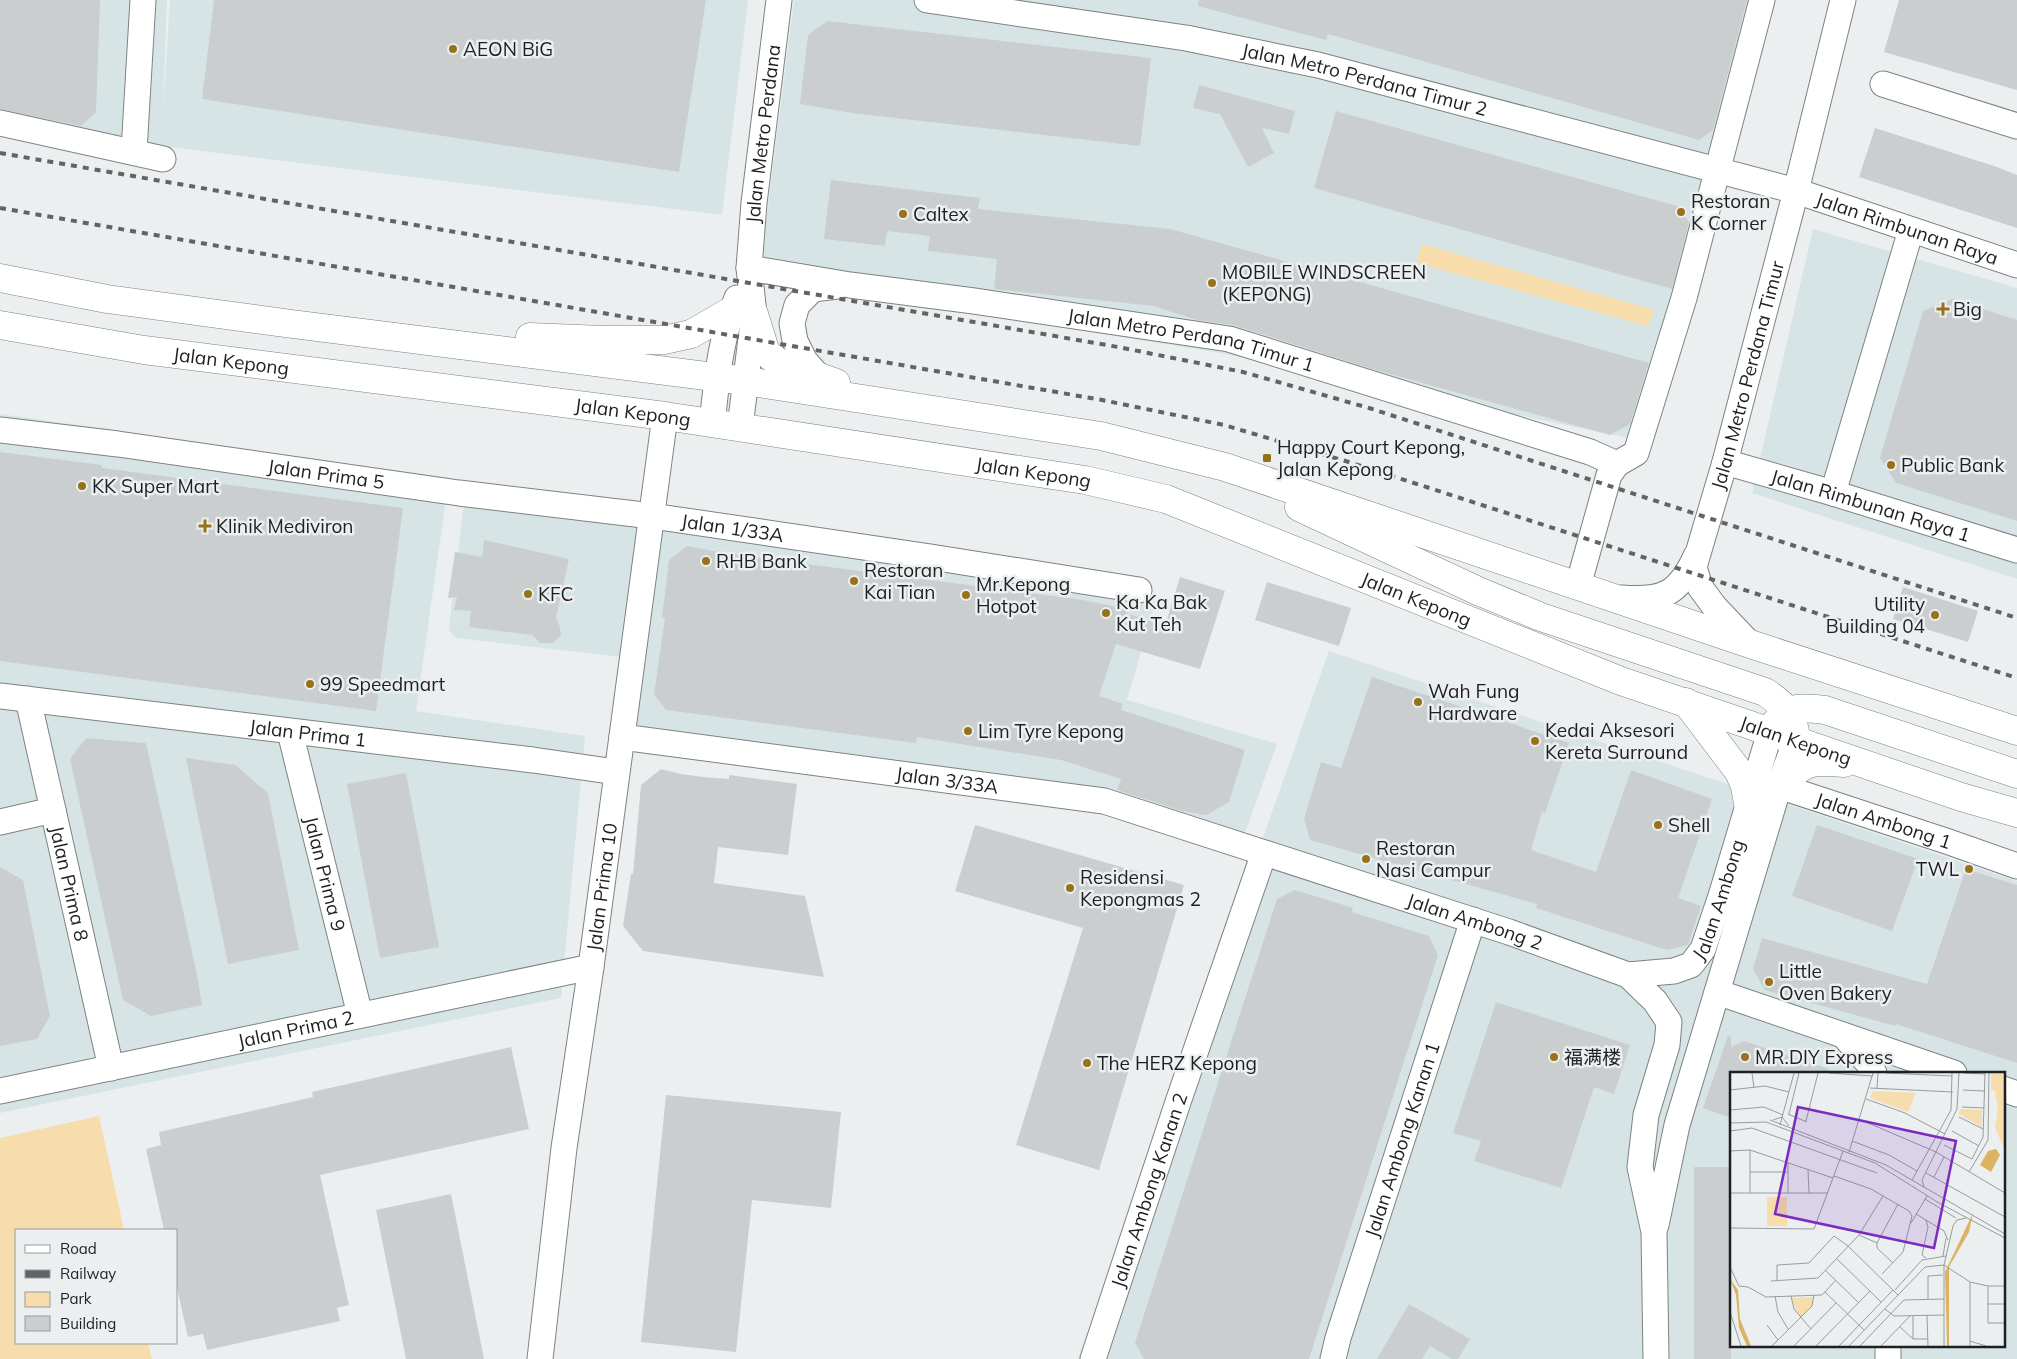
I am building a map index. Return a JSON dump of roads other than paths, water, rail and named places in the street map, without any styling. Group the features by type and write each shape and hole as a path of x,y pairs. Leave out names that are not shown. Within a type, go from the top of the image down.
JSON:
{"main road":[{"path":"0,271 27,282"},
{"path":"0,278 106,299 746,381 1101,436 1226,467 1750,644 2017,730"},
{"path":"346,330 603,340 664,340 692,334 742,313 766,353 778,362 896,405"},
{"name":"Jalan Kepong","path":"0,325 144,350 665,416 1085,480 1166,500 1597,671 1961,798 2017,813"},
{"path":"1226,467 1317,517 1478,591 1541,617 1765,692 1782,704 1789,712 1795,726 1796,740"},
{"path":"1686,702 1739,772 1745,786 1748,803"},
{"path":"1770,732 1778,719 1789,712 1802,707 1825,710 2017,774"},
{"path":"1779,786 1798,768 1817,760 1868,764"}],"street":[{"path":"134,152 143,0"},
{"name":"Jalan Metro Perdana","path":"712,423 718,378 742,313 749,268 761,146 779,0"},
{"name":"Jalan Metro Perdana Timur 2","path":"927,0 1186,38 1318,66 1796,191"},
{"path":"1578,586 1608,475 1618,464 1636,454 1684,298 1762,0"},
{"name":"Jalan Metro Perdana Timur","path":"1750,644 1714,606 1700,587 1694,567 1725,462 1796,191 1843,0"},
{"path":"1882,84 2017,126"},
{"path":"0,123 163,158"},
{"name":"Jalan Rimbunan Raya","path":"1796,191 2017,265"},
{"path":"1833,493 1911,230"},
{"name":"Jalan Metro Perdana Timur 1","path":"749,268 850,285 984,302 1229,339 1590,452 1618,464"},
{"path":"820,378 804,361 794,341 792,323 797,305 814,289 850,285"},
{"name":"Jalan Metro Perdana","path":"740,427 746,381 742,313"},
{"name":"Jalan Prima 10","path":"540,1359 564,1148 591,967 665,416"},
{"name":"Jalan Prima 5","path":"0,430 118,444 459,493 652,516"},
{"name":"Jalan Rimbunan Raya 1","path":"1725,462 2017,550"},
{"name":"Jalan 1/33A","path":"652,516 965,562 1139,590"},
{"path":"1613,598 1654,598 1669,592 1680,585 1687,575 1701,544"},
{"name":"Jalan Prima 1","path":"0,696 533,760 616,772"},
{"name":"Jalan Prima 8","path":"28,699 110,1068"},
{"name":"Jalan Prima 9","path":"290,732 360,1016"},
{"name":"Jalan Ambong","path":"1628,975 1674,972 1691,965 1703,949 1721,896 1770,732"},
{"name":"Jalan 3/33A","path":"622,737 1104,800 1264,853"},
{"name":"Jalan Ambong","path":"1654,1232 1677,1125 1779,786 1796,740"},
{"name":"Jalan Ambong 1","path":"1779,786 2017,866"},
{"path":"0,822 53,810"},
{"name":"Jalan Ambong 2","path":"1264,853 1474,920 1628,975"},
{"name":"Jalan Ambong Kanan 2","path":"1094,1359 1180,1096 1264,853"},
{"name":"Jalan Ambong Kanan 1","path":"1333,1359 1338,1338 1474,920"},
{"name":"Jalan Prima 2","path":"0,1091 591,967"},
{"name":"Jalan Ambong","path":"1628,975 1655,1001 1669,1022 1667,1045 1646,1115 1640,1167 1654,1232 1656,1359"},
{"path":"1717,992 1844,1036 1925,1069 1947,1072"},
{"path":"1844,1036 1869,1064 1873,1072"},
{"path":"2004,1089 2017,1094"},
{"path":"1888,1346 1888,1359"}],"railway":[{"path":"0,153 1118,347 1243,372 1369,408 2017,618"},
{"path":"0,208 1102,400 1224,425 1352,463 2017,678"}],"place":[{"name":"AEON BiG","path":"453,49"},
{"name":"Restoran K Corner","path":"1681,212"},
{"name":"Caltex","path":"903,214"},
{"name":"MOBILE WINDSCREEN (KEPONG)","path":"1212,283"},
{"name":"Big","path":"1943,309"},
{"name":"Happy Court Kepong, Jalan Kepong","path":"1267,458"},
{"name":"Public Bank","path":"1891,465"},
{"name":"KK Super Mart","path":"82,486"},
{"name":"Klinik Mediviron","path":"205,526"},
{"name":"RHB Bank","path":"706,561"},
{"name":"Restoran Kai Tian","path":"854,581"},
{"name":"KFC","path":"528,594"},
{"name":"Mr.Kepong Hotpot","path":"966,595"},
{"name":"Ka Ka Bak Kut Teh","path":"1106,613"},
{"name":"Utility Building 04","path":"1935,615"},
{"name":"99 Speedmart","path":"310,684"},
{"name":"Wah Fung Hardware","path":"1418,702"},
{"name":"Lim Tyre Kepong","path":"968,731"},
{"name":"Kedai Aksesori Kereta Surround","path":"1535,741"},
{"name":"Shell","path":"1658,825"},
{"name":"Restoran Nasi Campur","path":"1366,859"},
{"name":"TWL","path":"1969,869"},
{"name":"Residensi Kepongmas 2","path":"1070,888"},
{"name":"Little Oven Bakery","path":"1769,982"},
{"name":"福满楼","path":"1554,1057"},
{"name":"MR.DIY Express","path":"1745,1057"},
{"name":"The HERZ Kepong","path":"1087,1063"}]}
